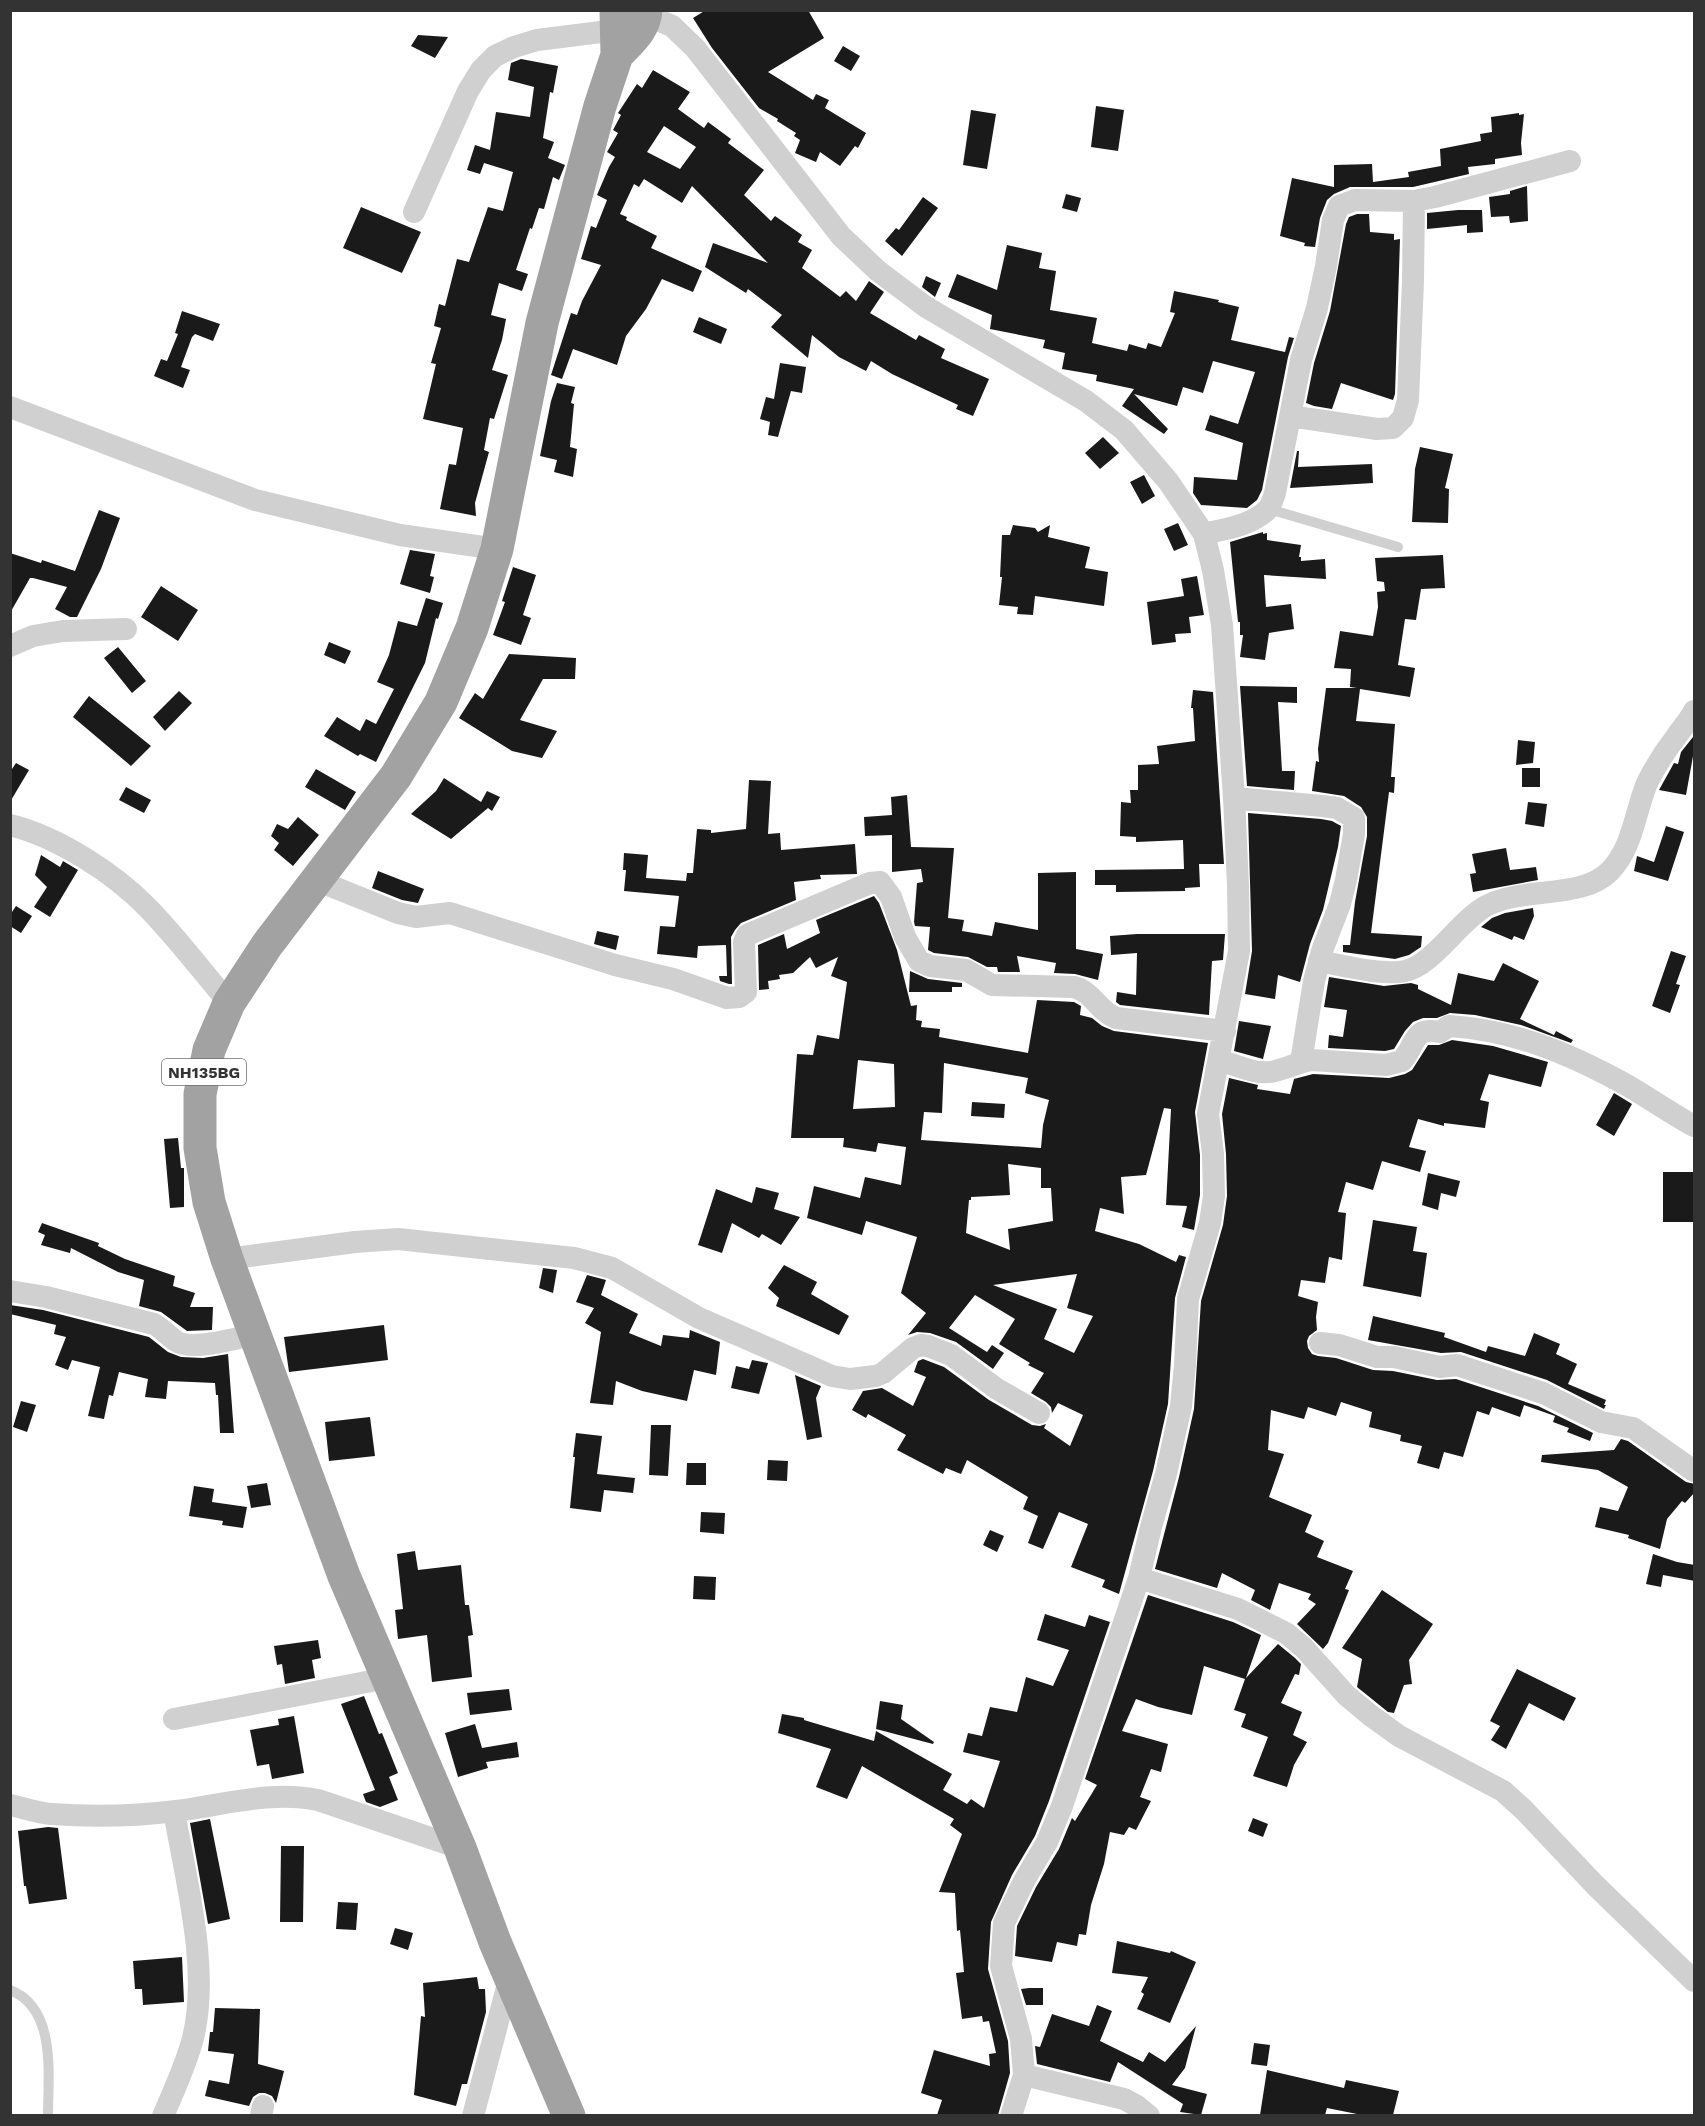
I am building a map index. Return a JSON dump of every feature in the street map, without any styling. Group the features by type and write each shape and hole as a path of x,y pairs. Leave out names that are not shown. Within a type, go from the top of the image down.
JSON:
{"highway":[{"name":"NH135BG","path":"569,2115 510,1976 460,1848 344,1576 254,1335 208,1202 200,1148 200,1094 209,1050 229,1003 267,945 396,776 441,702 472,628 497,549 542,323 600,106 628,24"}],"street":[{"path":"414,212 468,91 495,56 514,46 537,40 628,24 672,26 696,48 841,236 878,271 926,306 1086,401 1124,430 1168,481 1204,534 1213,570 1222,625 1234,798 1239,951 1208,1114 1213,1154 1214,1196 1210,1223 1188,1299 1185,1365 1174,1445 1139,1578 1062,1806 1047,1842 1023,1881 1004,1923 1002,1966 1021,2039 1024,2075 1011,2115"},
{"path":"1204,534 1247,523 1269,509 1280,475 1301,360 1317,308 1336,210 1345,202 1413,201 1462,191 1570,161"},
{"path":"1290,416 1377,429 1393,428 1403,417 1408,400 1413,281 1413,201"},
{"path":"10,407 255,500 400,535 497,549"},
{"path":"10,646 33,636 63,631 126,629"},
{"path":"1319,961 1404,972 1424,962 1469,918 1486,906 1504,899 1585,886 1600,880 1621,857 1647,785 1659,761 1695,711"},
{"path":"1234,798 1337,808 1354,818 1354,834 1344,888 1319,961 1300,1062"},
{"path":"10,825 47,837 123,886 162,923 229,1003"},
{"path":"316,880 398,913 416,917 450,913 468,917 544,943 673,979 727,998 739,997 746,992 744,942 747,935 870,883 880,882 891,897 909,945 919,961 930,966 966,970 992,985 1083,989 1107,1014 1116,1018 1225,1030"},
{"path":"1219,1060 1262,1072 1273,1072 1312,1060 1374,1065 1395,1064 1402,1061 1419,1033 1427,1030 1440,1032 1449,1026 1464,1027 1541,1044 1624,1084 1695,1126"},
{"path":"227,1259 355,1242 398,1239 574,1258 612,1268 699,1318 832,1376 858,1379 876,1376 883,1373 913,1348 921,1345 928,1346 951,1355 997,1389 1039,1413"},
{"path":"10,1291 46,1297 154,1324 177,1342 190,1346 254,1335"},
{"path":"1320,1344 1339,1345 1377,1357 1394,1357 1440,1367 1457,1365 1543,1393 1601,1422 1633,1428 1695,1471"},
{"path":"1139,1578 1238,1609 1286,1633 1305,1648 1346,1695 1370,1715 1399,1736 1503,1791 1595,1885 1695,1981"},
{"path":"174,1719 387,1678"},
{"path":"10,1805 50,1814 136,1814 279,1796 298,1796 338,1806 460,1848"},
{"path":"163,2115 186,2062 193,2037 199,1991 196,1939 174,1811"},
{"path":"473,2115 510,1976"},
{"path":"1024,2075 1124,2099 1149,2115"}],"lane":[{"path":"1269,509 1398,547"},
{"path":"10,1990 17,1992 30,2003 38,2015 45,2034 48,2059 48,2115"}],"building":[{"path":"706,10 808,10 824,38 768,72 813,100 816,94 829,100 825,108 866,133 858,148 855,146 840,166 820,152 816,162 795,153 800,140 794,136 796,133 759,108 712,48 693,18"},
{"path":"418,35 448,37 435,58 411,46"},
{"path":"843,46 860,56 851,71 834,61"},
{"path":"521,59 558,66 553,93 550,92 543,138 554,142 548,158 565,165 559,180 553,177 544,209 539,208 532,229 530,228 516,270 528,274 522,291 499,283 491,315 506,319 492,370 508,375 494,419 490,418 484,450 489,452 475,503 476,516 440,509 449,464 456,465 463,428 423,419 436,364 431,363 441,328 434,326 439,304 445,306 457,259 469,262 488,207 503,211 513,172 484,163 480,174 467,170 475,145 490,150 496,112 530,117 534,87 508,80 511,63"},
{"path":"653,70 690,92 678,109 704,128 708,122 731,139 728,143 764,170 744,195 771,221 775,216 802,235 798,242 812,250 802,268 840,297 846,291 856,301 869,281 884,292 870,313 916,340 919,335 945,349 941,358 989,379 973,416 956,409 958,405 892,374 871,361 866,371 839,357 812,335 808,358 771,327 782,315 748,289 746,293 705,267 713,243 768,263 692,186 682,203 644,179 639,187 634,184 620,214 627,217 626,220 657,236 651,248 702,271 693,292 662,279 646,309 626,336 617,365 573,349 562,379 551,375 571,313 577,315 601,265 581,259 591,226 596,228 607,200 597,195 615,157 607,152 618,133 613,130 621,115 618,113 637,84 642,88","holes":["664,126 696,147 680,169 647,152"]},
{"path":"1096,106 1124,110 1118,151 1091,147"},
{"path":"971,110 996,114 987,169 963,165"},
{"path":"1519,113 1519,115 1524,114 1522,155 1495,159 1495,164 1468,167 1469,174 1413,187 1350,187 1327,200 1320,218 1315,247 1304,246 1305,243 1280,236 1292,178 1334,187 1334,165 1372,164 1373,182 1409,177 1408,172 1441,166 1440,149 1481,141 1480,134 1492,132 1491,117"},
{"path":"1527,186 1528,221 1510,223 1509,216 1491,217 1489,197 1510,194 1510,191"},
{"path":"1066,194 1081,198 1077,212 1062,208"},
{"path":"923,197 938,208 902,256 885,241 896,228 899,230"},
{"path":"361,207 421,232 402,273 343,248"},
{"path":"1482,210 1483,232 1467,233 1467,225 1427,229 1427,213"},
{"path":"1369,214 1370,232 1394,234 1394,240 1400,239 1395,394 1393,400 1341,383 1332,409 1314,406 1306,403 1314,363 1330,311 1346,224 1349,217"},
{"path":"1007,245 1042,253 1039,268 1056,271 1050,310 1097,318 1092,343 1127,351 1129,344 1146,349 1148,343 1161,347 1175,313 1170,312 1174,291 1219,300 1218,302 1239,307 1231,340 1285,352 1289,337 1294,338 1288,357 1262,490 1257,500 1247,508 1201,505 1193,493 1194,477 1237,480 1243,443 1205,430 1210,415 1238,424 1255,372 1213,361 1203,393 1183,387 1177,406 1134,394 1168,429 1164,434 1122,406 1134,389 1096,381 1097,375 1062,369 1065,353 1043,348 1045,340 990,329 992,315 948,297 957,274 997,290"},
{"path":"926,276 941,283 935,297 922,287"},
{"path":"182,311 220,324 213,341 195,334 192,337 181,367 190,370 183,388 154,376 161,359 167,361 178,334 175,333"},
{"path":"699,317 727,329 721,344 693,332"},
{"path":"780,363 806,367 802,393 791,391 778,437 768,435 770,422 760,419 766,397 774,399"},
{"path":"557,383 575,387 571,403 574,404 570,447 577,449 573,477 554,472 557,460 540,456"},
{"path":"1103,437 1119,453 1100,469 1085,453"},
{"path":"1420,447 1453,454 1445,488 1449,489 1448,523 1412,522 1415,469"},
{"path":"1297,451 1299,451 1298,467 1372,464 1373,483 1290,488"},
{"path":"1144,475 1155,496 1142,504 1130,482"},
{"path":"99,510 120,518 101,569 77,617 70,617 55,609 67,587 33,578 30,578 10,613 10,553 75,571"},
{"path":"1178,523 1188,545 1174,551 1164,529"},
{"path":"1013,525 1035,528 1038,532 1050,525 1048,537 1090,547 1085,568 1108,572 1104,606 1035,596 1033,615 1017,614 1018,607 999,605 1002,535 1010,535"},
{"path":"1263,532 1263,534 1267,533 1267,540 1301,545 1299,557 1301,561 1325,559 1326,579 1264,575 1266,607 1291,604 1294,629 1269,633 1265,660 1240,657 1243,635 1240,635 1240,622 1238,622 1230,542"},
{"path":"410,550 435,554 430,576 434,577 430,593 400,584"},
{"path":"1443,555 1445,588 1421,589 1416,620 1405,619 1398,665 1415,668 1410,697 1360,689 1356,721 1395,724 1391,777 1395,777 1394,793 1389,792 1371,933 1422,936 1421,947 1409,955 1395,959 1343,952 1343,945 1350,945 1367,836 1367,817 1361,807 1344,796 1312,791 1316,761 1319,762 1318,749 1326,688 1357,688 1350,687 1351,669 1334,668 1340,631 1373,636 1378,607 1377,592 1385,591 1384,582 1377,581 1375,558"},
{"path":"513,567 536,575 523,615 531,618 521,645 493,635 505,602 502,601"},
{"path":"1197,576 1204,615 1189,617 1191,633 1175,634 1176,642 1152,645 1147,602 1184,596 1181,579"},
{"path":"161,586 198,610 178,641 141,617"},
{"path":"426,598 443,603 438,619 436,618 425,663 376,762 360,754 358,756 324,736 337,717 360,731 366,719 376,724 394,689 377,682 389,655 398,621 417,626"},
{"path":"329,642 351,651 345,664 324,655"},
{"path":"118,647 146,681 132,693 104,658"},
{"path":"509,654 576,658 575,679 543,679 520,720 557,731 542,758 512,751 459,718 475,693 483,699"},
{"path":"1240,686 1297,687 1297,703 1278,702 1282,771 1295,771 1294,790 1247,786"},
{"path":"1193,690 1213,692 1224,864 1199,864 1200,887 1185,888 1185,891 1116,892 1116,885 1095,885 1095,870 1184,869 1183,840 1136,842 1136,837 1120,836 1121,802 1131,803 1130,790 1138,790 1138,765 1159,764 1157,746 1195,741 1193,708 1191,708"},
{"path":"179,691 192,703 165,731 153,717"},
{"path":"89,696 151,746 131,766 73,717"},
{"path":"1693,737 1695,745 1686,795 1659,790 1674,763 1678,764 1681,752"},
{"path":"1518,740 1535,742 1533,763 1516,765"},
{"path":"16,763 29,770 10,802 10,772"},
{"path":"1522,768 1540,768 1540,787 1522,787"},
{"path":"316,769 356,792 345,810 305,787"},
{"path":"444,778 481,802 487,791 500,797 492,811 488,808 451,839 411,814 436,791"},
{"path":"749,780 771,781 768,834 780,833 781,850 855,844 857,874 820,875 821,879 794,882 796,900 741,923 731,937 732,984 729,984 720,981 719,976 727,976 726,945 698,946 697,958 657,954 660,926 675,927 679,896 624,891 626,870 623,870 624,853 648,855 646,878 686,881 687,873 693,873 697,829 711,830 711,833 746,829"},
{"path":"126,787 151,800 144,813 119,800"},
{"path":"907,795 911,847 954,848 948,918 964,920 962,931 992,936 995,922 1038,930 1038,873 1076,872 1076,949 1103,954 1098,980 1075,974 1054,973 1056,963 1017,956 1020,972 998,972 997,967 987,967 968,957 934,953 928,950 930,927 915,926 914,922 917,883 923,882 921,869 892,872 892,835 865,836 864,817 892,815 891,797"},
{"path":"1528,802 1547,804 1544,827 1525,824"},
{"path":"1248,813 1321,819 1341,826 1323,910 1310,944 1300,982 1278,975 1275,999 1245,994 1252,951"},
{"path":"298,817 319,835 293,866 274,850 279,843 271,836 277,824 288,829"},
{"path":"1666,826 1684,832 1668,881 1634,871 1637,856 1654,862"},
{"path":"1506,848 1510,870 1536,867 1538,880 1473,892 1470,874 1476,873 1472,854"},
{"path":"41,855 60,867 63,861 78,870 50,917 34,907 47,887 35,875"},
{"path":"378,871 424,889 418,903 402,900 372,888"},
{"path":"874,896 879,903 897,950 911,1006 917,1005 916,1020 922,1021 921,1027 940,1029 939,1037 1028,1053 1037,1000 1074,1002 1081,1006 1080,1015 1092,1018 1102,1026 1114,1031 1208,1043 1195,1112 1200,1155 1200,1195 1194,1230 1182,1227 1187,1206 1166,1205 1171,1109 1164,1108 1146,1175 1121,1177 1124,1214 1100,1208 1095,1231 1139,1244 1176,1262 1179,1255 1186,1257 1175,1298 1168,1404 1153,1471 1119,1594 1102,1587 1105,1580 1071,1567 1088,1524 1059,1512 1043,1549 1028,1543 1038,1516 1023,1509 1028,1497 967,1460 961,1474 946,1468 943,1474 897,1450 906,1435 868,1414 866,1418 852,1410 863,1391 882,1388 913,1406 926,1377 914,1372 918,1361 923,1359 944,1367 989,1400 1032,1425 1046,1424 1044,1428 1070,1446 1083,1415 1058,1403 1052,1413 1051,1407 1046,1402 1031,1393 1044,1373 1028,1365 1030,1363 999,1344 1015,1319 975,1295 949,1328 987,1352 992,1345 1004,1353 993,1369 956,1342 930,1333 917,1332 908,1335 926,1313 901,1293 917,1237 866,1221 862,1235 807,1218 814,1186 860,1198 865,1177 901,1185 906,1147 878,1143 876,1152 843,1147 844,1138 791,1138 797,1054 813,1055 817,1035 839,1039 847,982 831,976 838,957 816,968 810,957 793,973 779,975 780,979 768,981 769,989 759,990 758,945 784,934 787,949 820,933 816,920","holes":["858,1060 894,1064 895,1107 853,1109","944,1063 1028,1078 1025,1093 1049,1100 1043,1125 1041,1148 921,1140 924,1112 942,1113","1008,1164 1041,1168 1041,1188 1051,1188 1053,1221 1008,1229 1010,1250 966,1233 971,1197 1010,1195","1077,1274 1067,1308 1093,1316 1074,1353 1044,1339 1057,1309 993,1285"]},
{"path":"16,906 32,916 21,933 10,926 10,915"},
{"path":"1533,908 1534,916 1524,940 1514,936 1512,940 1481,927 1492,918 1505,913"},
{"path":"597,931 619,936 616,950 594,944"},
{"path":"1225,934 1223,960 1212,961 1209,1015 1120,1005 1116,1002 1117,992 1136,995 1137,953 1111,955 1110,936"},
{"path":"1671,951 1686,956 1676,984 1680,985 1670,1013 1652,1006"},
{"path":"1503,963 1539,981 1520,1019 1554,1035 1556,1031 1573,1040 1571,1043 1521,1025 1475,1015 1450,1013 1413,1022 1394,1049 1385,1051 1328,1048 1329,1035 1343,1037 1347,1010 1324,1007 1329,977 1384,986 1411,983 1418,985 1418,989 1451,1005 1458,973 1494,981"},
{"path":"910,971 928,979 962,983 962,987 952,987 952,992 909,992"},
{"path":"1239,1021 1271,1026 1263,1059 1234,1051"},
{"path":"1452,1040 1493,1046 1548,1062 1541,1087 1489,1074 1480,1100 1489,1102 1485,1128 1444,1123 1444,1126 1418,1119 1409,1147 1426,1151 1420,1172 1382,1161 1373,1190 1346,1182 1338,1212 1346,1213 1342,1260 1329,1257 1325,1283 1301,1280 1298,1296 1318,1302 1317,1330 1309,1336 1308,1348 1312,1354 1336,1358 1373,1370 1393,1371 1437,1380 1456,1379 1538,1406 1593,1433 1590,1441 1567,1432 1569,1428 1553,1422 1555,1416 1524,1405 1520,1417 1492,1407 1489,1415 1477,1411 1463,1457 1444,1452 1439,1469 1417,1463 1422,1446 1400,1441 1401,1435 1369,1427 1372,1412 1341,1402 1336,1416 1308,1407 1304,1419 1271,1410 1268,1450 1284,1454 1269,1497 1312,1515 1305,1532 1324,1541 1317,1557 1353,1571 1345,1589 1349,1590 1328,1643 1323,1649 1297,1624 1316,1604 1308,1599 1311,1594 1279,1583 1270,1610 1251,1600 1255,1590 1222,1573 1217,1588 1155,1569 1194,1409 1201,1301 1223,1225 1227,1196 1222,1114 1229,1078 1258,1085 1257,1089 1290,1094 1294,1079 1313,1074 1389,1078 1412,1070 1428,1045 1439,1045"},
{"path":"1614,1093 1632,1104 1614,1136 1596,1125"},
{"path":"972,1102 1005,1104 1004,1118 971,1116"},
{"path":"178,1138 181,1168 184,1168 184,1207 170,1208 164,1139"},
{"path":"1663,1172 1695,1172 1695,1222 1663,1222"},
{"path":"1428,1173 1460,1181 1456,1197 1441,1193 1438,1210 1422,1205"},
{"path":"756,1187 779,1193 774,1209 800,1217 781,1245 762,1234 759,1238 732,1223 722,1253 698,1245 716,1189 752,1203"},
{"path":"1373,1220 1417,1227 1413,1251 1427,1253 1421,1297 1363,1286"},
{"path":"42,1223 99,1243 98,1246 125,1259 175,1276 173,1286 195,1293 190,1307 213,1307 212,1330 187,1331 161,1312 139,1306 144,1280 118,1272 71,1248 70,1253 41,1245 45,1235 38,1232"},
{"path":"784,1265 817,1282 811,1294 849,1316 839,1335 776,1306 779,1298 768,1288"},
{"path":"543,1268 557,1270 553,1293 539,1288"},
{"path":"587,1275 606,1280 601,1295 638,1314 629,1333 661,1346 663,1335 689,1338 690,1330 720,1342 716,1375 694,1370 687,1401 642,1391 616,1381 613,1405 590,1403 601,1332 585,1323 594,1308 576,1302"},
{"path":"10,1305 43,1310 149,1337 168,1352 181,1357 203,1358 228,1354 234,1433 220,1433 215,1383 168,1381 166,1399 145,1397 148,1379 119,1372 113,1396 109,1395 104,1419 88,1416 100,1367 72,1360 68,1370 55,1365 66,1337 54,1334 56,1325 10,1314"},
{"path":"1373,1316 1445,1333 1444,1337 1486,1352 1488,1346 1525,1356 1534,1333 1560,1344 1556,1354 1577,1364 1568,1384 1606,1400 1604,1405 1606,1405 1604,1409 1547,1380 1461,1352 1441,1353 1368,1340"},
{"path":"384,1325 388,1360 289,1372 284,1337"},
{"path":"752,1360 768,1363 759,1394 731,1388 736,1366 749,1369"},
{"path":"795,1375 821,1386 816,1398 822,1437 807,1440"},
{"path":"21,1401 36,1405 27,1432 13,1427"},
{"path":"370,1417 375,1456 329,1461 325,1422"},
{"path":"651,1425 671,1425 668,1476 649,1475"},
{"path":"576,1433 602,1436 597,1474 635,1478 633,1493 604,1490 601,1512 570,1508"},
{"path":"1621,1439 1628,1441 1686,1482 1695,1484 1695,1492 1685,1503 1682,1501 1667,1519 1660,1549 1628,1538 1629,1535 1595,1527 1600,1507 1618,1511 1628,1487 1598,1470 1541,1462 1542,1455 1614,1450"},
{"path":"768,1460 788,1461 787,1481 767,1480"},
{"path":"687,1463 706,1463 706,1485 686,1485"},
{"path":"267,1483 271,1505 251,1508 247,1486"},
{"path":"194,1486 214,1489 212,1502 247,1507 243,1528 222,1525 223,1521 189,1516"},
{"path":"701,1512 725,1513 724,1534 700,1532"},
{"path":"990,1530 1004,1536 997,1552 983,1545"},
{"path":"415,1551 418,1570 461,1565 465,1605 469,1605 473,1635 468,1636 472,1677 432,1682 427,1635 398,1639 395,1610 403,1609 397,1554"},
{"path":"1653,1554 1695,1565 1695,1581 1663,1575 1661,1587 1646,1584"},
{"path":"694,1576 716,1577 715,1600 693,1599"},
{"path":"1382,1590 1433,1624 1409,1660 1412,1684 1404,1685 1394,1713 1388,1712 1357,1687 1362,1659 1342,1648"},
{"path":"1148,1595 1233,1622 1261,1635 1246,1678 1278,1644 1295,1658 1301,1664 1299,1675 1295,1674 1281,1703 1302,1712 1293,1735 1307,1742 1294,1765 1287,1787 1253,1776 1268,1737 1241,1727 1246,1714 1234,1710 1245,1679 1204,1666 1192,1715 1136,1699 1122,1731 1168,1744 1161,1772 1151,1769 1140,1797 1151,1801 1136,1830 1129,1827 1124,1835 1110,1832 1104,1864 1091,1905 1086,1935 1079,1934 1077,1946 1057,1942 1052,1962 1015,1956 1017,1926 1036,1887 1059,1849 1072,1818 1075,1821 1097,1785 1085,1779"},
{"path":"1045,1614 1085,1627 1089,1615 1110,1622 1049,1801 1035,1836 1012,1875 991,1922 988,1969 1008,2041 1010,2073 998,2115 937,2115 942,2100 921,2093 934,2050 990,2066 989,2054 996,2053 989,2021 983,2022 982,2016 962,2019 956,1973 964,1972 960,1930 957,1931 955,1893 939,1892 962,1834 950,1825 954,1819 862,1766 847,1799 816,1787 831,1749 778,1733 782,1714 804,1718 804,1720 874,1741 876,1731 952,1774 943,1790 967,1804 971,1799 984,1808 1000,1761 963,1752 968,1733 982,1736 990,1707 1017,1712 1026,1677 1053,1686 1069,1650 1037,1640"},
{"path":"318,1640 321,1658 312,1660 315,1678 285,1684 282,1664 277,1665 274,1646"},
{"path":"1517,1669 1576,1698 1564,1721 1529,1703 1506,1749 1491,1740 1500,1726 1490,1721"},
{"path":"509,1689 512,1710 470,1715 467,1693"},
{"path":"364,1696 398,1773 389,1777 398,1800 380,1807 366,1802 363,1794 375,1790 341,1704"},
{"path":"880,1701 903,1705 901,1719 934,1742 933,1744 876,1729"},
{"path":"294,1716 304,1773 272,1779 269,1764 257,1766 250,1730 279,1725 278,1719"},
{"path":"475,1724 482,1748 517,1742 519,1757 486,1762 488,1768 458,1777 445,1733"},
{"path":"1253,1818 1268,1824 1263,1837 1248,1831"},
{"path":"210,1819 230,1919 208,1924 190,1823"},
{"path":"58,1828 67,1899 29,1904 26,1886 24,1886 18,1831"},
{"path":"281,1846 304,1846 303,1922 280,1922"},
{"path":"338,1902 358,1903 356,1930 336,1929"},
{"path":"395,1928 413,1933 408,1950 390,1944"},
{"path":"1117,1941 1170,1953 1171,1951 1196,1962 1170,2023 1137,2009 1148,1977 1112,1973"},
{"path":"182,1957 184,2002 143,2005 142,1989 135,1989 133,1961"},
{"path":"477,1977 479,1989 485,1989 486,2012 467,2084 462,2084 456,2106 414,2095 421,2016 425,2017 423,1983"},
{"path":"1043,1988 1043,2005 1026,2005 1021,1989"},
{"path":"1097,2005 1112,2011 1100,2041 1143,2062 1149,2052 1165,2062 1196,2026 1185,2068 1172,2085 1207,2094 1201,2115 1180,2112 1183,2104 1118,2062 1110,2082 1037,2064 1035,2046 1040,2047 1052,2014 1089,2026"},
{"path":"215,2008 260,2009 258,2064 284,2071 276,2103 272,2096 265,2093 259,2093 253,2097 249,2106 205,2096 209,2080 229,2084 234,2054 208,2051 210,2032 213,2032"},
{"path":"1254,2043 1270,2045 1267,2066 1251,2064"},
{"path":"1267,2070 1344,2088 1346,2080 1399,2091 1393,2115 1362,2115 1327,2108 1325,2115 1260,2115"}]}
